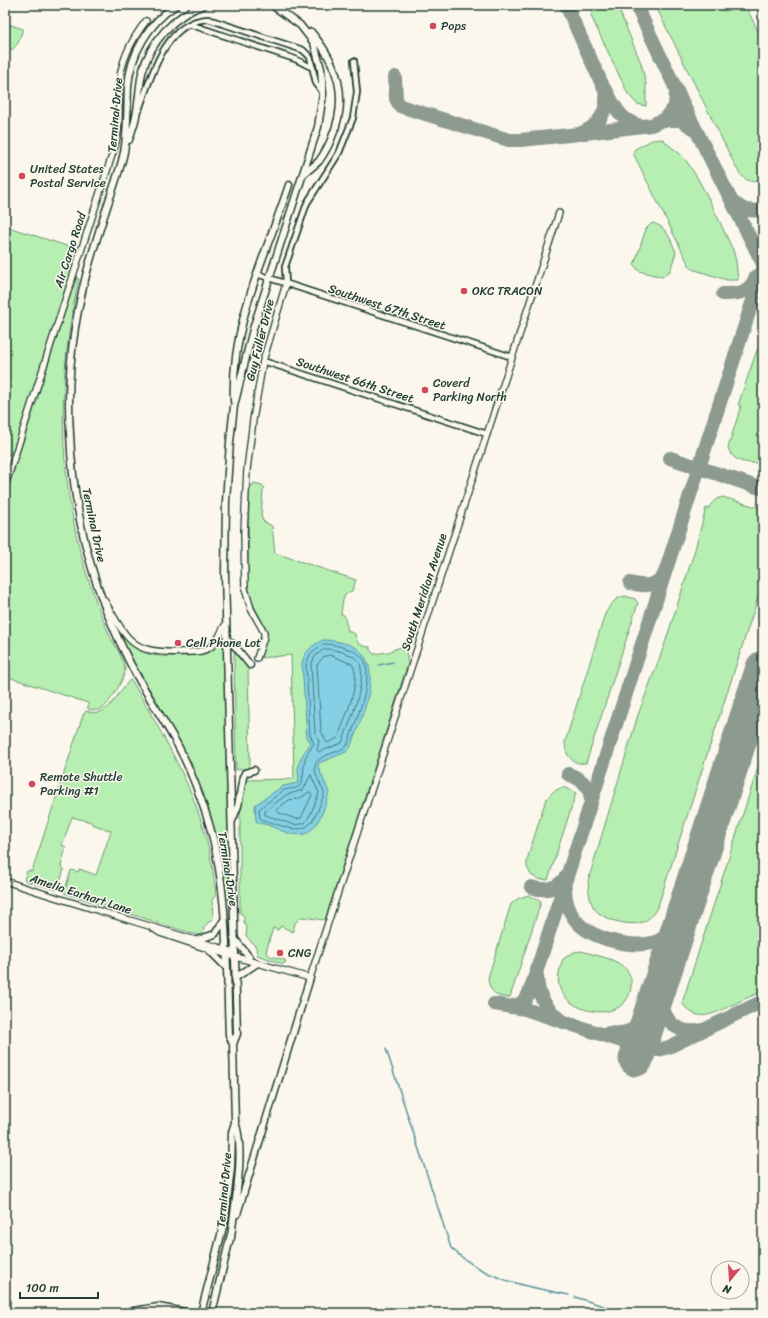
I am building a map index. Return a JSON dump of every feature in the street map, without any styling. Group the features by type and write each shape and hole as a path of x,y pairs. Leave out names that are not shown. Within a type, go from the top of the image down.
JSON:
{"main road":[{"name":"Terminal Drive","path":"176,5 152,26 133,61 128,84 127,130 124,154 82,290 74,337 70,376 69,431 74,491 82,534 99,591 129,661 177,744 200,795 217,853 224,920 229,1035 233,1044 235,1122 232,1132 231,1168 225,1219 201,1313"},
{"path":"124,154 136,117 143,72 155,44 178,19 204,5"},
{"name":"Terminal Drive","path":"233,1044 237,1034 226,640 226,501 234,406 269,278 318,127 323,94 321,69 314,43 300,25 274,5"},
{"path":"274,5 299,20 318,41 332,64 340,92 341,105 339,117 330,141 319,161 302,175"},
{"path":"234,406 233,384 238,343 257,274 289,185"},
{"path":"282,207 291,210"},
{"path":"226,640 234,645 250,665"},
{"path":"231,822 238,806 243,777 245,774 254,770"},
{"path":"197,940 215,934 224,920"},
{"path":"234,938 249,957"},
{"path":"208,948 226,967"},
{"path":"235,978 256,964"},
{"path":"212,1313 244,1188 310,978"},
{"name":"Terminal Drive","path":"230,1238 239,1153 239,1132 235,1122"},
{"path":"123,1313 158,1307 191,1313"}],"street":[{"path":"136,117 160,56 173,38 189,24 198,19 208,19 298,48 310,57 316,83 323,94"},
{"name":"Air Cargo Road","path":"5,486 115,146 120,126 120,82 125,59 138,31 146,22"},
{"path":"189,24 295,58 313,68"},
{"name":"Guy Fuller Drive","path":"257,658 264,637 259,621 251,609 245,589 244,532 248,463 263,361 286,284 285,267 307,203 339,153 352,118 357,92 354,61"},
{"name":"South Meridian Avenue","path":"310,978 559,212"},
{"name":"Southwest 67th Street","path":"257,274 512,357"},
{"name":"Southwest 66th Street","path":"263,361 487,434"},
{"path":"99,591 126,636 143,649 157,653 204,650 217,641 221,630 226,624"},
{"name":"Amelia Earhart Lane","path":"5,881 197,940 256,964 274,967"},
{"name":"Amelia Earhart Lane","path":"151,927 160,933 225,952"},
{"name":"Amelia Earhart Lane","path":"234,955 249,957 274,967 310,978"}],"green space":[{"path":"593,5 617,5 641,63 646,84 646,106 637,104 628,94 591,16"},
{"path":"655,5 745,5 763,41 763,179 756,182 749,181 738,171"},
{"path":"5,23 23,29 18,43 12,50 10,49 5,65"},
{"path":"663,139 684,158 694,172 706,194 733,250 738,280 727,280 692,269 689,265 633,153 635,149 652,140"},
{"path":"652,223 665,230 676,252 670,271 662,277 639,271 634,265 646,229"},
{"path":"8,227 70,247 75,252 76,258 14,449 5,457 5,249 9,237 5,235 5,228"},
{"path":"76,278 79,279 67,351 64,388 63,424 69,497 76,533 93,594 109,634 121,656 125,670 120,684 109,702 106,706 99,710 88,709 88,703 5,676 5,498"},
{"path":"763,342 763,463 742,462 734,457 728,448 741,406 738,405 757,350"},
{"path":"254,483 262,485 265,488 263,490 261,516 263,521 272,526 275,553 356,580 352,591 346,594 342,603 341,614 344,615 348,631 355,634 360,644 370,647 370,650 374,654 388,652 400,647 406,651 408,663 325,920 301,917 295,923 293,932 281,926 278,930 273,928 266,952 270,956 285,960 286,962 283,964 257,955 256,947 246,936 247,928 244,922 244,916 240,913 240,815 244,780 294,779 291,655 260,658 268,633 252,602 248,585 249,490"},
{"path":"723,497 763,509 763,582 658,906 652,916 643,922 631,924 624,923 603,916 594,908 590,898 588,881 638,715 664,646 694,553 706,508 708,509 714,501"},
{"path":"625,596 635,599 638,603 586,763 573,761 566,751 565,742 605,614 615,600"},
{"path":"124,638 137,649 158,656 197,655 212,650 220,642 224,643 230,900 228,900 225,895 219,853 209,813 195,775 169,724 122,640"},
{"path":"235,653 248,667 250,764 248,768 236,770 234,655"},
{"path":"130,680 162,733 175,758 187,783 205,835 212,864 216,895 212,900 213,918 204,927 203,937 64,893 71,870 78,872 79,869 96,875 111,831 92,824 91,822 72,817 62,845 66,847 61,866 64,869 61,879 57,880 57,890 26,881 24,879 27,871 32,871 83,715 86,711 94,713 101,712 107,708"},
{"path":"763,752 763,991 707,1015 694,1014 682,1003"},
{"path":"563,787 576,793 548,880 538,879 531,875 527,867 527,860 546,799 554,791"},
{"path":"529,895 541,902 510,997 501,997 494,993 490,987 488,978 511,904 519,898"},
{"path":"581,951 615,961 624,967 628,972 631,979 631,987 627,999 619,1007 609,1011 597,1012 573,1004 565,996 558,983 559,972 563,959 574,952"}],"water":[{"path":"323,640 337,641 350,645 362,653 368,664 370,677 369,692 350,748 346,752 319,763 318,767 329,792 321,816 309,832 295,835 256,821 255,805 283,786 298,783 299,763 311,743 307,737 302,664 309,649"}],"waterway":[{"path":"379,665 393,662"},
{"path":"386,1049 451,1248 477,1268 491,1275 521,1285 569,1295"},
{"path":"575,1297 625,1313"}],"taxiway":[{"path":"395,77 396,99 400,106 509,140 579,134 591,128 600,119 605,107 606,93 566,5"},
{"path":"636,5 686,110 763,264"},
{"path":"676,90 675,107 663,120 680,120 695,129"},
{"path":"607,92 616,109 624,118 642,126"},
{"path":"585,133 651,125 663,120"},
{"path":"732,202 745,210 763,211"},
{"path":"510,1007 518,1005 524,1001 531,988 763,269"},
{"path":"723,294 739,293 747,289 754,282 756,276"},
{"path":"670,458 763,489"},
{"path":"630,583 650,585 662,578 665,573"},
{"path":"568,774 578,778 585,784 590,792 591,803"},
{"path":"531,887 542,889 551,888 560,883 567,875"},
{"path":"565,888 568,907 579,924 596,935 608,940 632,944 654,942 668,934 676,925 689,897"},
{"path":"537,975 538,988 543,1000 550,1010 559,1018"},
{"path":"660,985 660,995 664,1013 674,1026 682,1030 702,1030"},
{"path":"494,1004 525,1009 640,1047 658,1050 669,1047 763,1001"},
{"path":"609,1033 624,1033 636,1027 645,1018 653,1005"}],"runway":[{"path":"636,1059 763,668"}],"place":[{"name":"Pops","path":"433,26"},
{"name":"United States Postal Service","path":"22,176"},
{"name":"OKC TRACON","path":"464,291"},
{"name":"Coverd Parking North","path":"425,390"},
{"name":"Cell Phone Lot","path":"178,643"},
{"name":"Remote Shuttle Parking #1","path":"32,784"},
{"name":"CNG","path":"280,953"}]}
